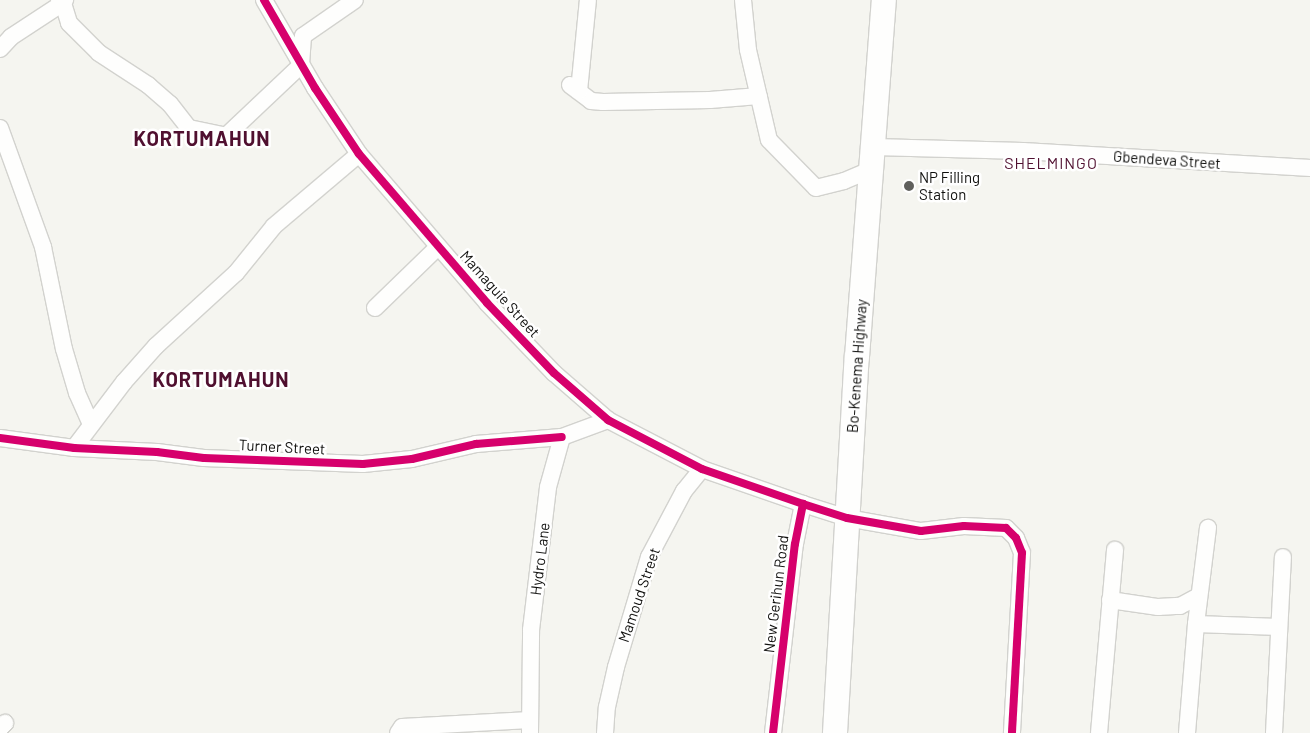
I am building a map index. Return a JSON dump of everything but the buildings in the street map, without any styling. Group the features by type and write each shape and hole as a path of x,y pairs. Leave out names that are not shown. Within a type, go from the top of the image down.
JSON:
{"highway":[{"name":"Bo-Kenema Highway","path":"835,733 857,357 884,0"}],"street":[{"name":"Mamaguie Street","path":"264,0 302,65 359,154 487,303 554,373 608,420 702,469 803,504"},
{"path":"0,49 11,37 62,1 68,23 99,53 148,85 170,104 188,128 226,136 302,65 303,36 355,0"},
{"path":"588,0 575,88 591,101 710,100 759,96"},
{"path":"743,0 748,50 769,140 816,188 844,181 873,158"},
{"path":"0,128 43,247 64,349 77,393 91,424"},
{"name":"Gbendeva Street","path":"873,158 1023,151 1310,168"},
{"path":"74,448 91,424 156,346 236,273 274,226 359,154"},
{"path":"375,308 438,247"},
{"path":"562,437 608,420"},
{"name":"Turner Street","path":"0,438 74,448 157,452 204,458 363,464 412,459 476,444 562,437"},
{"name":"Hydro Lane","path":"530,727 529,667 537,584 548,486 562,437"},
{"name":"Mamoud Street","path":"605,733 607,707 616,667 649,557 684,491 702,469"},
{"path":"803,504 847,518 921,531 964,526 1006,528 1016,538 1022,553 1012,733"},
{"name":"New Gerihun Road","path":"772,733 795,544 803,504"},
{"path":"1187,733 1196,624 1208,528"},
{"path":"1099,733 1115,550"},
{"path":"1274,733 1283,556"},
{"path":"1110,600 1158,607 1180,606 1199,596"},
{"path":"1196,624 1279,627"},
{"path":"398,733 402,727 530,727"}],"cycle path":[{"path":"264,0 315,88 359,154 487,303 554,373 608,420 702,469 803,504"},
{"path":"0,438 74,448 157,452 204,458 363,464 412,459 476,444 562,437"},
{"path":"773,733 795,544 803,504 847,518 921,531 964,526 1006,528 1016,538 1022,553 1012,733"}],"place":[{"name":"NP Filling Station","path":"909,186"}],"district":[{"name":"KORTUMAHUN","path":"202,138"},
{"name":"SHELMINGO","path":"1051,163"},
{"name":"KORTUMAHUN","path":"221,379"}]}
